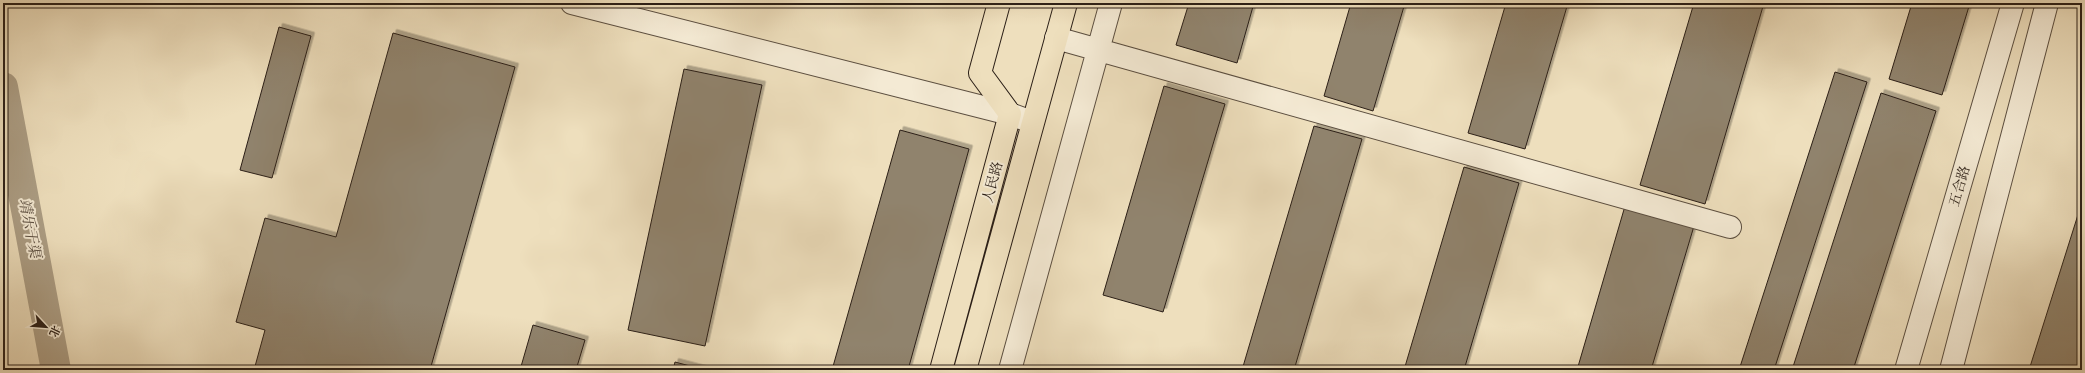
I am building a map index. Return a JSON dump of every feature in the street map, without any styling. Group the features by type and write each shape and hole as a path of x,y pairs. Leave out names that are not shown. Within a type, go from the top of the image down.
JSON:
{"main road":[{"path":"998,3 980,73 1010,114"},
{"name":"人民路","path":"965,370 1032,122 1066,3"},
{"name":"人民路","path":"940,370 1010,114"}],"street":[{"path":"572,3 1010,114 1032,122"},
{"path":"1010,370 1112,3"},
{"name":"五合路","path":"1906,370 2013,3"},
{"path":"1951,370 2047,3"},
{"path":"1056,38 1730,227"}],"building":[{"path":"1189,3 1254,3 1237,63 1176,45"},
{"path":"1351,3 1405,3 1373,111 1324,96"},
{"path":"1506,3 1568,3 1525,149 1468,133"},
{"path":"1694,3 1764,3 1705,204 1640,185"},
{"path":"1912,3 1970,3 1942,95 1889,79"},
{"path":"279,27 311,36 272,178 240,170"},
{"path":"393,33 515,67 430,370 254,370 265,330 236,322 265,218 336,237"},
{"path":"684,69 762,85 705,346 628,330"},
{"path":"1835,72 1867,82 1774,370 1739,370"},
{"path":"1164,86 1225,104 1163,312 1103,295"},
{"path":"1881,93 1936,111 1853,370 1792,370"},
{"path":"1314,126 1362,139 1294,370 1242,370"},
{"path":"900,130 969,149 908,370 832,370"},
{"path":"1464,167 1519,183 1464,370 1404,370"},
{"path":"2082,202 2082,370 2029,370"},
{"path":"1625,206 1694,226 1651,370 1577,370"},
{"path":"533,325 585,340 576,370 520,370"},
{"path":"675,362 705,370 673,370"}],"waterway":[{"name":"靖乐干渠","path":"3,87 56,370"}]}
